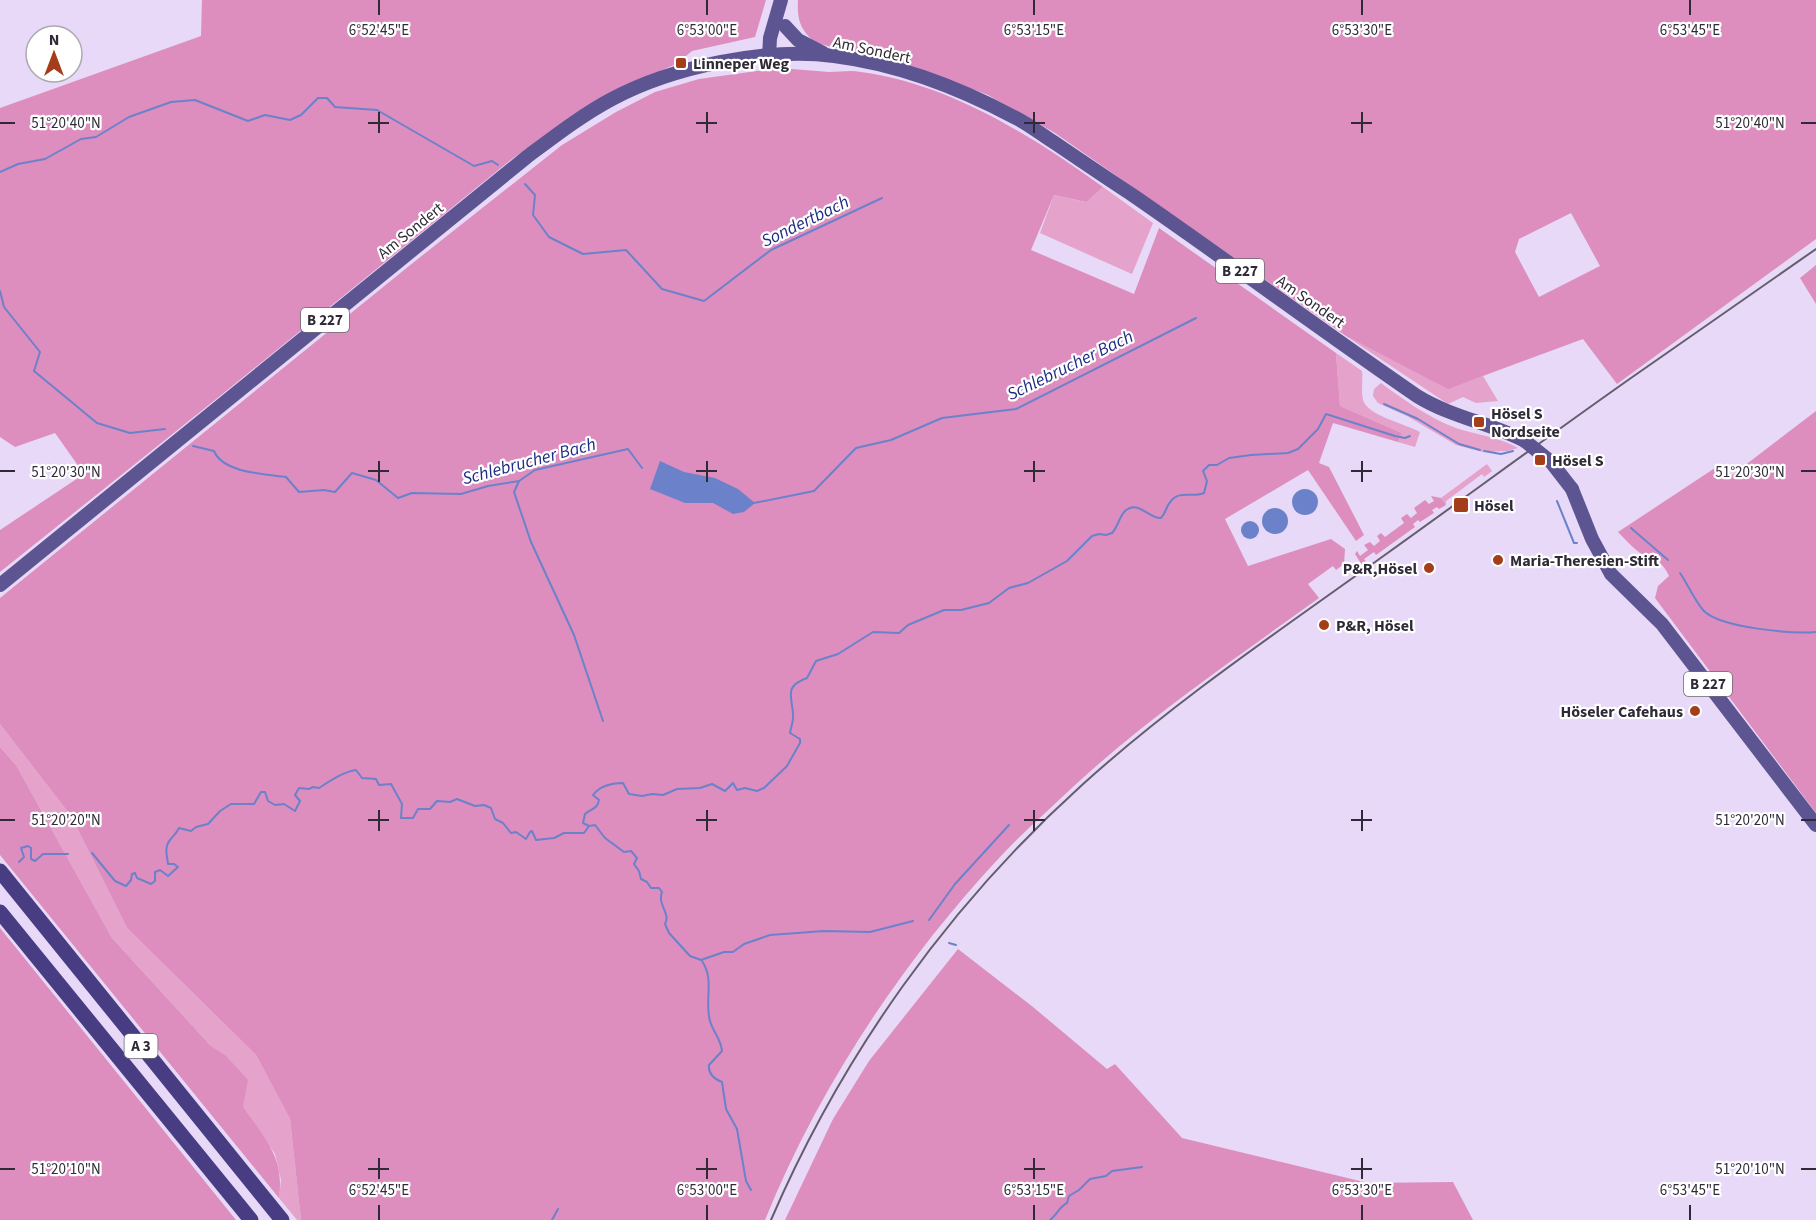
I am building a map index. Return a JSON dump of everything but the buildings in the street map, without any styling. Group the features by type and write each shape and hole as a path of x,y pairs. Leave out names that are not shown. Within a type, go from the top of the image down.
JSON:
{"highway":[{"name":"A 3","path":"0,871 282,1220"},
{"name":"A 3","path":"0,912 251,1220"}],"main road":[{"path":"769,57 770,38 781,0"},
{"path":"783,56 787,0"},
{"path":"785,26 798,40 831,56"},
{"name":"Am Sondert","path":"0,585 528,156 579,119 614,98 684,70 743,58 831,56 889,66 931,80 979,99 1019,119 1161,214 1417,396 1446,412 1496,428 1525,441 1551,462 1572,489 1592,539 1611,574 1662,624 1816,825"}],"shaded area":[{"path":"202,0 766,0 755,37 692,51 676,64 611,93 576,113 512,159 0,572 0,530 84,474 55,433 15,447 0,437 0,108 67,84 84,84 84,78 201,36"},
{"path":"798,0 1816,0 1816,239 1617,384 1583,339 1448,389 1346,336 1055,133 988,95 915,67 816,43 803,29","holes":["1571,213 1600,266 1539,297 1515,252 1519,239"]},
{"path":"779,68 829,72 857,71 894,78 958,100 989,115 1048,149 1103,187 1086,202 1054,195 1031,250 1134,294 1159,228 1336,353 1340,406 1402,433 1398,442 1333,423 1319,463 1329,467 1364,535 1356,541 1308,470 1225,519 1248,566 1331,539 1345,549 1344,564 1336,570 1333,566 1308,584 1319,598 1194,688 1133,735 1075,785 1000,857 964,897 897,983 837,1074 811,1122 765,1220 301,1220 290,1119 256,1055 127,928 71,816 0,724 0,598 409,266 562,145 616,112 655,92 699,79"},
{"path":"1103,187 1153,223 1132,274 1040,233 1054,195 1085,202"},
{"path":"1816,265 1816,304 1800,278"},
{"path":"1346,336 1448,388 1483,376 1498,401 1476,403 1463,397 1448,404"},
{"path":"1336,353 1362,371 1362,397 1366,406 1380,415 1420,432 1415,447 1398,442 1402,433 1340,406"},
{"path":"1381,383 1417,408 1446,424 1503,441 1518,448 1483,452 1456,445 1407,416 1378,403 1373,396 1374,389"},
{"path":"1816,411 1816,813 1655,598 1658,586 1669,576 1666,570 1660,563 1637,551 1618,532 1718,466 1727,479"},
{"path":"1487,464 1492,471 1484,477 1482,474 1446,501 1446,505 1441,498"},
{"path":"1431,496 1441,498 1446,505 1432,510 1434,513 1420,522 1418,520 1413,524 1415,527 1376,555 1374,552 1364,559 1366,562 1362,565 1355,554 1357,551 1360,556 1368,550 1364,545 1370,542 1374,546 1380,541 1377,536 1381,533 1385,537 1404,523 1401,518 1407,514 1411,518 1417,513 1414,508 1425,500 1429,504 1434,501"},
{"path":"0,724 71,816 127,928 256,1055 290,1119 301,1220 297,1220 279,1198 281,1180 275,1154 243,1106 225,1055 210,1045 112,938 16,765 0,747"},
{"path":"0,747 16,765 112,938 210,1045 225,1055 248,1080 243,1106 276,1159 280,1184 279,1198 0,855"},
{"path":"0,928 236,1220 0,1220"},
{"path":"958,949 1033,1007 1107,1069 1115,1064 1182,1138 1368,1183 1453,1182 1473,1220 785,1220 833,1119 869,1061"}],"water":[{"path":"660,461 684,472 715,478 738,489 755,503 744,512 733,514 713,503 685,503 650,489"},
{"path":"1305,489 1315,492 1318,502 1315,512 1305,515 1295,512 1292,502 1295,492"},
{"path":"1275,508 1285,511 1288,521 1285,531 1275,534 1265,531 1262,521 1265,511"},
{"path":"1250,521 1256,524 1259,530 1256,536 1250,539 1244,536 1241,530 1244,524"}],"waterway":[{"name":"Sondertbach","path":"0,172 18,164 45,159 81,139 96,137 129,117 171,102 195,100 248,121 265,115 290,120 301,115 318,98 327,98 335,107 377,110 474,166 492,161 498,165"},
{"name":"Sondertbach","path":"525,184 535,195 533,215 549,237 583,254 626,250 662,289 704,301 771,250 882,198"},
{"name":"Schlebrucher Bach","path":"0,291 4,307 40,352 34,371 97,423 130,433 165,429"},
{"name":"Schlebrucher Bach","path":"754,503 814,491 856,448 891,440 942,418 1016,409 1196,318"},
{"path":"1384,404 1418,419 1459,444 1480,450"},
{"path":"589,826 583,823 585,814 595,807 599,800 593,795 599,789 611,784 623,783 629,794 642,796 663,795 677,789 700,788 712,784 725,791 733,783 737,790 745,788 757,791 764,788 787,766 800,743 800,739 790,733 793,721 791,691 795,684 807,678 816,661 838,654 873,632 899,633 908,625 944,610 961,610 989,603 1009,588 1028,583 1067,561 1092,536 1112,533 1123,513 1130,508 1139,508 1152,516 1161,518 1174,498 1204,493 1207,481 1203,471 1209,465 1217,465 1229,458 1288,453 1298,449 1318,429 1326,414 1395,436 1405,438 1410,436"},
{"name":"Schlebrucher Bach","path":"193,446 214,451 226,464 235,468 286,477 299,492 324,490 335,492 352,473 376,480 398,498 412,493 461,494 488,486 519,481 535,470 628,449 642,468"},
{"path":"1484,451 1501,454 1513,451"},
{"path":"519,481 514,492 531,542 574,635 603,721"},
{"path":"1557,501 1574,543 1577,543"},
{"path":"1631,528 1668,560"},
{"path":"1680,573 1701,607 1713,617 1758,629 1816,632"},
{"path":"92,853 115,881 126,886 132,874 135,873 137,878 151,884 155,881 155,872 160,870 168,876 178,867 168,864 166,852 168,843 179,828 191,831 208,824 220,811 231,804 254,804 261,792 265,792 268,801 275,805 284,804 295,811 300,801 295,795 299,788 319,788 341,775 356,770 362,778 376,779 379,785 391,784 402,804 401,818 413,818 418,809 430,809 437,801 450,802 457,799 475,806 484,805 491,808 495,819 503,823 511,833 516,832 526,839 532,831 536,840 554,838 564,833 584,833 589,826"},
{"path":"589,826 595,825 605,838 624,852 631,851 637,858 634,864 641,879 651,888 659,888 662,892 661,901 669,933 690,956 701,960 724,952 733,952 744,944 770,935 824,931 870,932 913,921"},
{"path":"929,920 955,884 1009,825"},
{"path":"19,862 24,857 21,848 28,846 31,848 31,859 35,861 43,854 68,854"},
{"path":"949,943 956,945"},
{"path":"702,961 709,983 708,1013 722,1051 709,1065 709,1071 714,1078 722,1082 726,1109 737,1129 746,1181 751,1190"},
{"path":"1050,1220 1067,1203 1069,1196 1090,1179 1106,1176 1112,1171 1142,1167"},
{"path":"552,1220 558,1209"}],"railway":[{"path":"771,1220 799,1159 831,1099 865,1042 903,986 943,932 987,881 1082,785 1155,723 1232,664 1601,399 1816,249"}],"place":[{"name":"Linneper Weg","path":"681,63"},
{"name":"Hösel S Nordseite","path":"1479,422"},
{"name":"Hösel S","path":"1540,460"},
{"name":"Hösel","path":"1461,505"},
{"name":"Maria-Theresien-Stift","path":"1498,560"},
{"name":"P&R,Hösel","path":"1429,568"},
{"name":"P&R, Hösel","path":"1324,625"},
{"name":"Höseler Cafehaus","path":"1695,711"}]}
